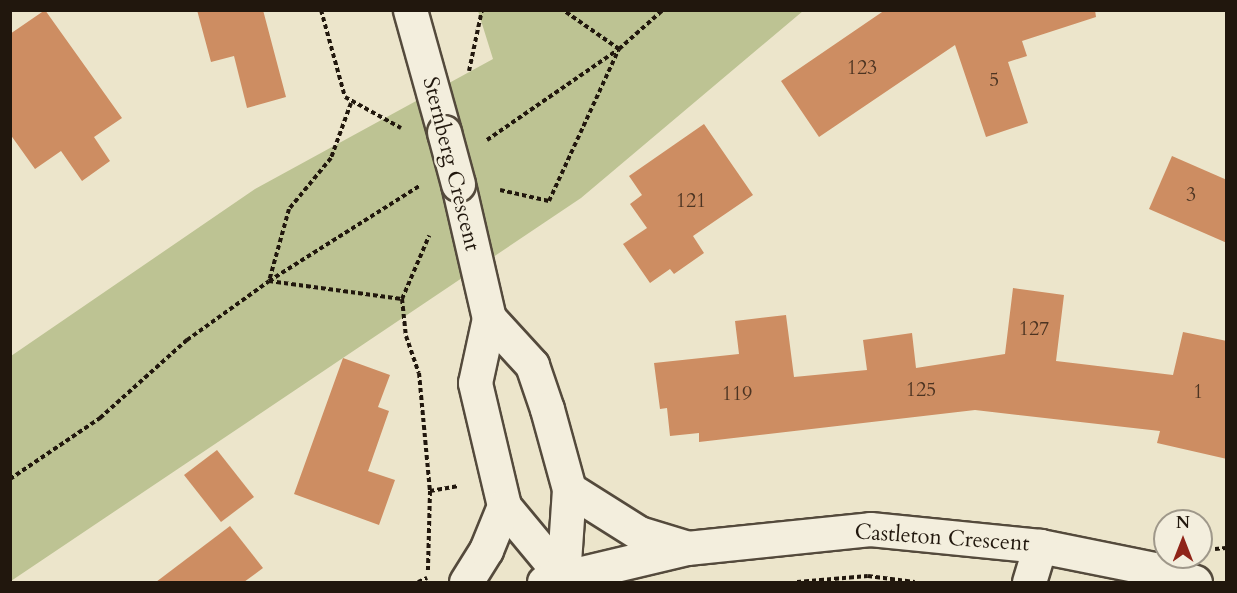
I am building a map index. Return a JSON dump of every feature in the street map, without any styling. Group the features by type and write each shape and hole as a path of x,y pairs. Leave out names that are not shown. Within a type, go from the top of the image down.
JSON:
{"street":[{"name":"Sternberg Crescent","path":"410,10 444,132 443,182 489,318 532,365 569,489 554,580"},
{"name":"Sternberg Crescent","path":"489,318 475,383 504,506 554,580"},
{"path":"569,489 639,533 687,548"},
{"path":"466,582 486,550 504,506"},
{"name":"Castleton Crescent","path":"554,580 687,548 870,529 1040,546 1154,569 1195,582"},
{"path":"1029,582 1040,546"}],"path":[{"path":"321,10 345,97 351,103 406,130"},
{"path":"468,76 482,10"},
{"path":"563,10 619,49"},
{"path":"476,147 619,49 663,10"},
{"path":"495,188 549,201 619,49"},
{"path":"268,282 289,209 331,158 351,103"},
{"path":"10,479 100,418 187,340 268,282 443,182"},
{"path":"418,582 428,580 430,491 419,373 406,336 402,299 431,230"},
{"path":"268,282 402,299"},
{"path":"797,582 868,576 915,582"}],"green space":[{"path":"478,11 803,11 581,198 11,581 11,356 255,189 493,59"}],"building":[{"path":"45,10 122,118 94,137 110,161 82,181 61,151 35,169 10,134 10,34"},
{"path":"197,10 263,10 286,97 247,108 234,56 211,62"},
{"path":"885,10 1095,10 1096,17 1022,41 1027,56 1008,62 1028,123 986,137 955,45 819,137 781,81"},
{"path":"704,124 753,195 693,236 704,253 674,274 670,269 650,283 623,244 647,228 630,204 642,195 629,176"},
{"path":"1172,156 1227,180 1227,243 1149,209"},
{"path":"1013,288 1064,295 1056,361 1173,375 1183,332 1227,341 1227,459 1157,443 1160,431 975,410 699,442 699,433 670,436 667,408 660,409 654,363 739,354 735,321 786,315 794,377 867,370 863,340 912,333 916,368 1005,354"},
{"path":"343,358 390,375 378,407 389,411 368,471 395,480 379,525 294,494"},
{"path":"217,450 254,497 221,522 184,475"},
{"path":"230,526 263,568 244,582 156,582"}]}
